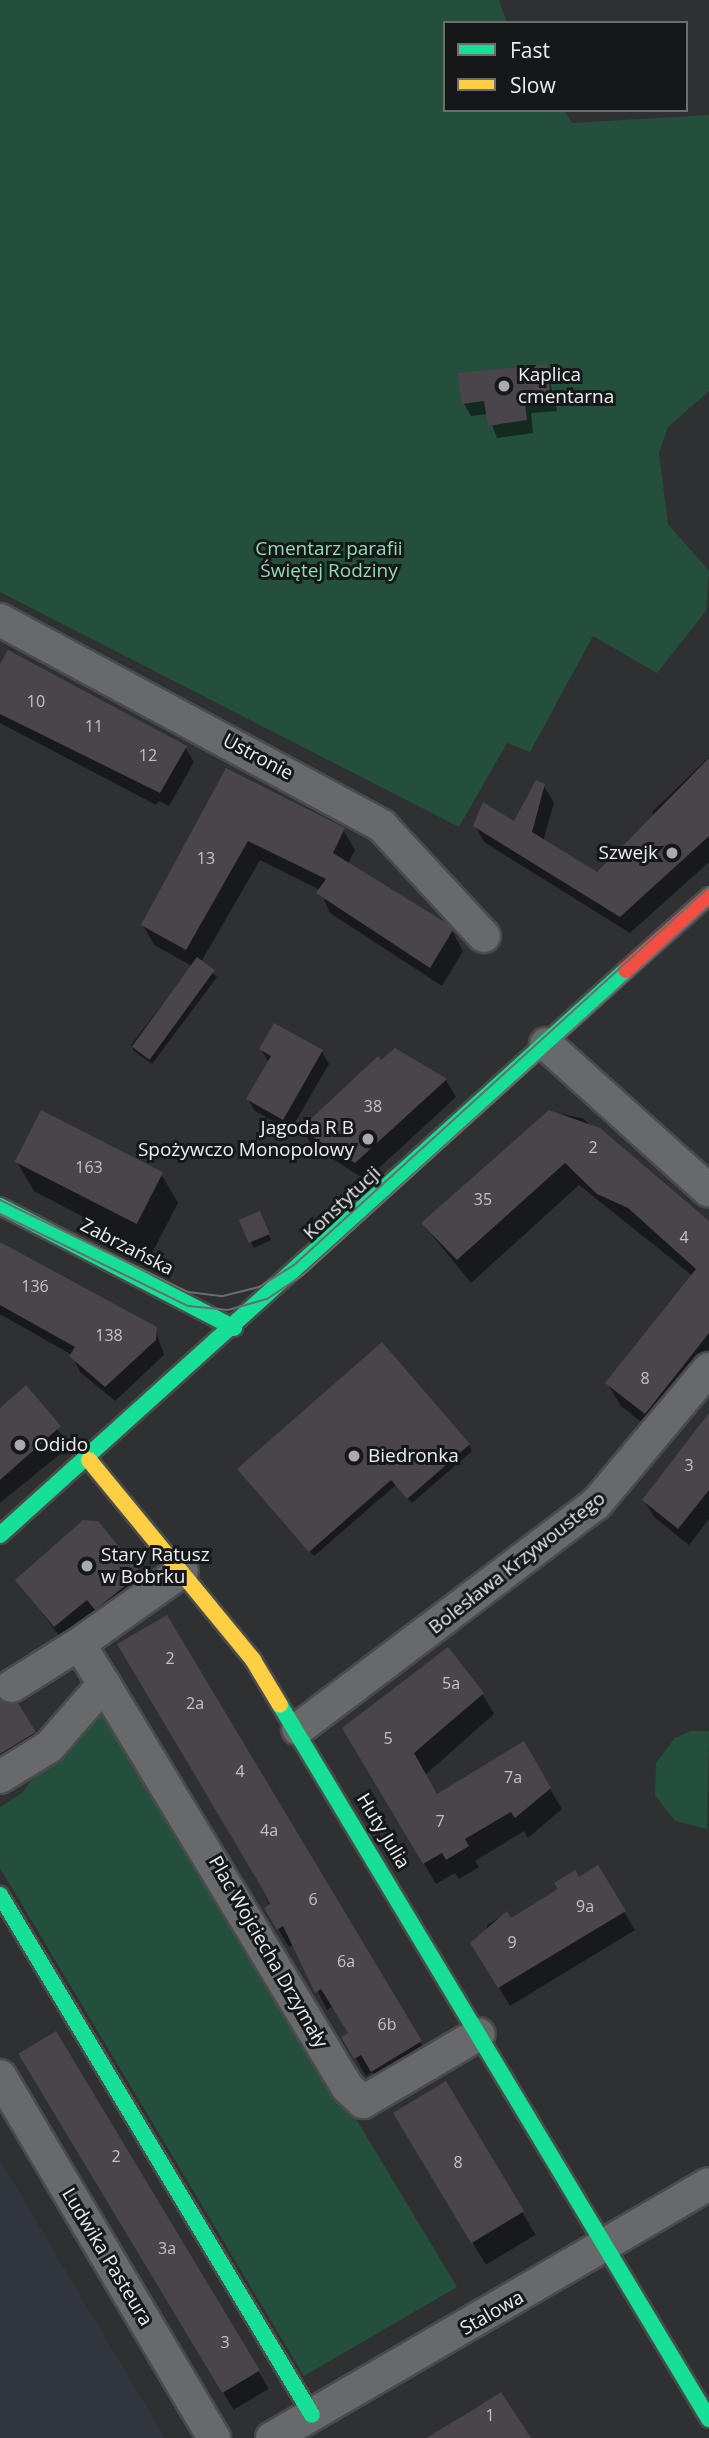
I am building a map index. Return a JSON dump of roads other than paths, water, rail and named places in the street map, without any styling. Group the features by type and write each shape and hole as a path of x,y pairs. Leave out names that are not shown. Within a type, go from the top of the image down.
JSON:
{"street":[{"name":"Ustronie","path":"0,620 382,826 484,936"},
{"name":"Konstytucji","path":"0,1535 89,1460 709,896"},
{"path":"546,1044 709,1191"},
{"name":"Zabrzańska","path":"0,1206 234,1328"},
{"name":"Bolesława Krzywoustego","path":"298,1730 596,1504 709,1369"},
{"name":"Huty Julia","path":"89,1460 253,1660 298,1730 604,2249 709,2419"},
{"path":"12,1686 79,1644 183,1572"},
{"name":"Plac Wojciecha Drzymały","path":"79,1644 347,2087 363,2102 479,2034"},
{"path":"0,1777 49,1747 104,1684"},
{"path":"0,1895 312,2415"},
{"name":"Ludwika Pasteura","path":"0,2076 214,2438"},
{"name":"Stalowa","path":"272,2438 604,2249 709,2183"}],"tram line":[{"path":"0,1200 188,1292 223,1296 259,1287 294,1265 709,887"},
{"path":"0,1214 188,1306 228,1310 267,1299 303,1275 709,906"}],"place":[{"name":"Kaplica cmentarna","path":"504,386"},
{"name":"Szwejk","path":"672,853"},
{"name":"Jagoda R B Spożywczo Monopolowy","path":"368,1139"},
{"name":"Odido","path":"20,1445"},
{"name":"Biedronka","path":"354,1456"},
{"name":"Stary Ratusz w Bobrku","path":"87,1566"}],"park label":[{"name":"Cmentarz parafii Świętej Rodziny","path":"329,560"}]}
